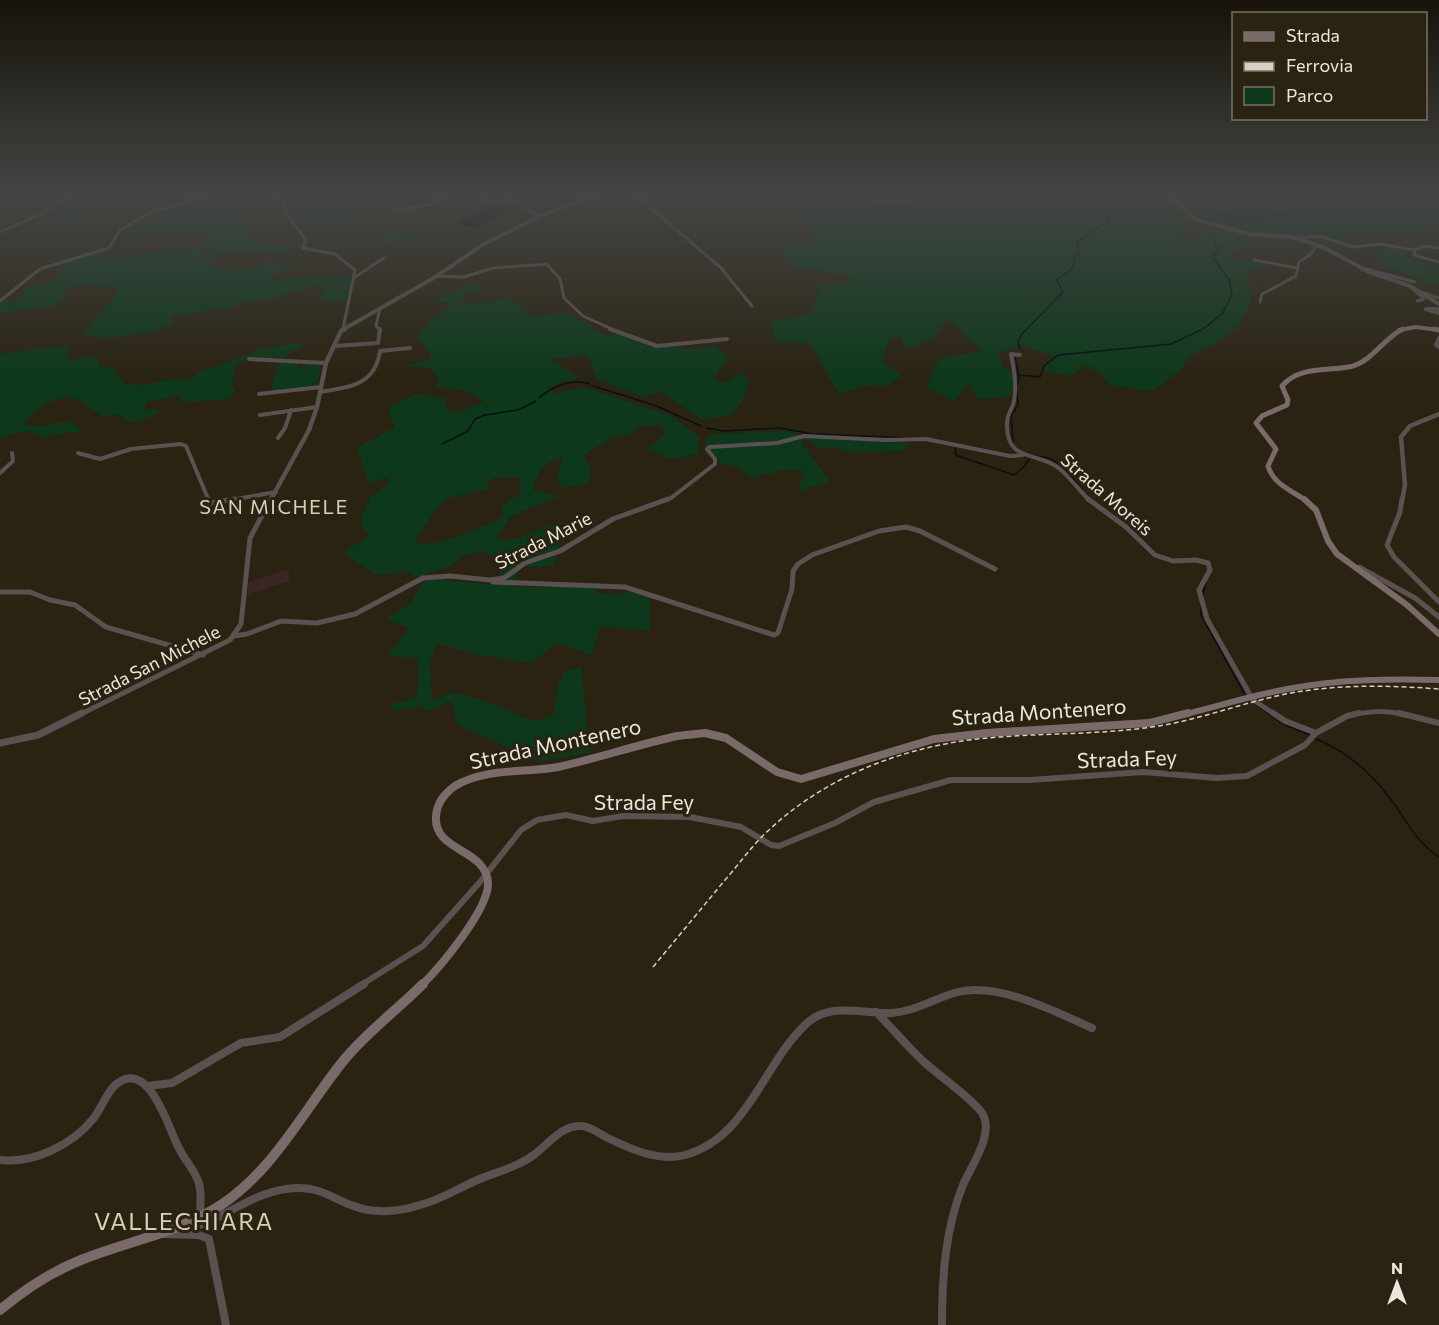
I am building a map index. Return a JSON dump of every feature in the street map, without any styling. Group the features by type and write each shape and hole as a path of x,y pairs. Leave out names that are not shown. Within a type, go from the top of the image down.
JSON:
{"main road":[{"path":"1439,330 1422,326 1405,326 1397,330 1359,364 1314,369 1284,382 1282,388 1287,405 1279,410 1263,414 1257,419 1258,427 1276,449 1268,466 1271,475 1314,507 1320,515 1322,529 1328,542 1344,561 1421,615 1439,634"},
{"name":"Strada Montenero","path":"487,874 475,857 449,846 435,830 435,815 442,797 457,785 471,779 544,769 673,737 701,733 719,735 732,740 773,771 787,777 801,778 934,739 987,733 1149,723 1291,688 1344,680 1439,680"},
{"path":"0,1310 41,1279 62,1268 191,1221 231,1198 258,1173 349,1054 437,969 483,904 488,887 487,874"}],"street":[{"path":"0,301 40,269 80,257"},
{"path":"339,257 353,268 355,277"},
{"path":"343,329 436,276 465,257"},
{"path":"709,257 721,267 752,306"},
{"path":"1260,302 1262,294 1294,278 1302,259 1306,257"},
{"path":"1340,257 1359,267 1410,286 1439,304"},
{"path":"1421,257 1439,262"},
{"path":"343,329 350,287 355,277 384,258"},
{"path":"1254,260 1298,268"},
{"path":"436,276 464,277 499,267 548,264 560,279 564,298 599,326 657,346 727,339"},
{"path":"1359,267 1415,282"},
{"path":"1410,286 1424,299 1417,301"},
{"path":"1418,291 1439,298"},
{"path":"377,351 380,328 376,326 380,308"},
{"name":"Strada San Michele","path":"0,743 38,735 203,655 234,636 241,624 250,538 299,450 317,407 326,363 343,329"},
{"path":"1439,338 1436,345 1439,347"},
{"path":"334,346 378,343"},
{"path":"260,394 359,385 378,365 380,351 410,348"},
{"path":"1020,355 1011,354 1010,356 1014,369 1014,396 1007,422 1010,445 1023,455 1043,457"},
{"path":"249,359 326,363"},
{"path":"260,415 317,407"},
{"path":"278,438 285,428 291,410"},
{"path":"1439,414 1410,426 1401,436 1405,485 1400,512 1388,545 1394,557 1439,602"},
{"name":"Strada Marie","path":"234,636 248,634 280,621 317,623 355,614 423,578 490,580 504,578 525,563 560,551 613,519 675,495 715,464 714,458 707,449 777,443 804,436 886,440 931,439 1010,456 1023,455"},
{"path":"78,453 100,459 130,449 181,444 186,446 210,503 276,492"},
{"path":"0,473 13,462 12,453"},
{"name":"Strada Moreis","path":"1043,457 1060,469 1095,506 1126,527 1155,555 1173,561 1196,560 1208,563 1210,570 1198,590 1207,619 1249,695 1273,714 1314,736"},
{"path":"474,578 509,584 625,587 774,635 778,633 783,622 792,589 793,571 798,564 812,555 879,531 906,527 920,531 995,568"},
{"path":"1344,561 1406,593 1439,617"},
{"path":"0,592 30,592 50,600 75,605 106,627 203,655"},
{"path":"1314,736 1347,716 1371,711 1389,711 1439,723"},
{"name":"Strada Fey","path":"0,1160 18,1161 69,1141 92,1119 114,1087 123,1079 138,1079 147,1086 172,1083 233,1045 280,1037 307,1022 423,946 487,874 521,830 537,820 559,816 593,821 623,816 690,817 741,828 771,845 779,846 835,823 874,801 951,780 1030,780 1143,772 1217,778 1248,776 1284,757 1314,736"},
{"path":"191,1221 198,1225 207,1223 261,1194 293,1188 315,1189 363,1209 389,1211 417,1207 521,1163 566,1130 579,1126 631,1148 666,1156 687,1155 707,1146 728,1131 788,1045 812,1019 831,1011 901,1012 960,992 975,990 1042,1006 1092,1028"},
{"path":"876,1012 923,1061 986,1118 986,1132 960,1190 952,1220 942,1290 942,1325"},
{"path":"147,1086 169,1122 179,1149 198,1178 200,1216"},
{"path":"158,1233 168,1237 207,1236 218,1278 226,1325"}],"shaded area":[{"path":"288,569 290,581 247,595 249,582"}],"green space":[{"path":"84,257 104,257 112,260 127,257 199,257 196,261 204,261 208,257 217,257 211,265 224,270 236,270 272,262 297,269 277,273 271,279 272,281 300,276 353,276 346,300 321,302 324,286 321,284 265,301 252,300 224,309 174,315 171,317 173,322 171,325 139,334 115,337 92,336 83,333 118,292 114,287 71,286 66,291 65,298 52,307 0,313 0,302 19,300 23,296 24,287 46,283 59,275 64,270 57,264"},
{"path":"785,257 1231,257 1230,262 1249,259 1263,266 1247,273 1250,303 1239,326 1216,343 1189,356 1181,370 1153,391 1109,385 1102,374 1087,365 1071,376 1043,370 1054,357 1025,346 998,353 1003,367 1013,372 1012,396 977,399 970,382 955,401 925,387 940,358 981,351 952,322 946,320 934,338 915,348 903,346 901,337 889,339 882,361 902,375 886,386 865,385 839,394 810,344 777,342 770,322 810,314 821,285 847,284 853,277 794,267"},
{"path":"1381,257 1411,257 1439,268 1439,286 1379,264"},
{"path":"477,283 482,289 462,296 463,303 490,302 511,298 533,317 566,312 594,326 595,331 608,335 618,333 648,346 674,346 688,350 714,346 728,357 714,379 725,383 741,373 750,380 744,398 732,415 702,420 660,391 644,397 597,379 588,355 549,359 579,377 547,387 554,394 585,387 672,416 699,437 698,454 670,459 648,448 666,434 660,425 641,425 631,434 613,437 584,455 591,468 588,484 561,488 557,475 563,458 551,461 543,468 533,490 559,496 511,516 496,540 516,539 553,524 560,545 553,566 522,567 514,579 514,587 595,587 598,593 617,595 626,591 650,597 650,631 600,626 592,655 557,643 531,663 480,655 438,644 430,661 432,700 455,692 485,701 532,721 553,716 558,685 565,671 581,667 590,753 542,760 516,758 514,750 457,724 451,701 426,712 420,706 392,711 391,704 416,698 419,682 417,659 388,655 409,628 386,619 411,603 422,582 434,579 498,585 502,559 481,551 461,557 451,566 416,578 409,571 375,575 343,552 369,536 360,522 370,497 389,483 388,477 369,483 358,453 359,447 395,427 388,412 389,408 415,394 447,399 445,408 458,413 484,401 466,391 437,387 437,375 430,368 407,366 429,359 431,354 417,339 432,320 452,307 445,302 432,301","holes":["495,477 519,477 520,493 502,506 503,515 497,520 447,540 414,543 435,510 448,498 488,489 490,486 487,482"]},
{"path":"290,342 303,344 299,349 291,350 287,357 251,358 235,365 232,373 235,374 230,386 234,388 235,393 228,399 184,402 178,396 147,402 144,411 156,408 160,412 130,422 120,415 101,416 73,398 60,398 38,409 24,424 36,426 72,422 81,431 42,437 30,431 0,437 0,354 69,345 67,362 92,356 97,358 99,366 115,368 116,374 123,379 124,384 142,385 172,379 194,378 197,376 194,374 248,355 260,348 288,345"},
{"path":"279,359 298,362 297,368 302,368 304,362 321,365 317,385 271,391"},
{"path":"788,431 805,437 909,443 904,451 849,452 833,447 819,449 812,442 803,440 801,442 830,481 803,492 798,491 805,471 784,470 752,478 735,466 718,463 719,459 707,447 705,441 710,434"}],"waterway":[{"path":"1020,349 1018,341 1022,334 1063,292 1057,280 1073,268 1076,257"},
{"path":"1019,375 1040,377 1044,366 1058,355 1171,344 1203,329 1222,314 1232,295 1229,280 1213,257"},
{"path":"1015,355 1019,378 1017,385"},
{"path":"539,398 563,384 576,382 590,384"},
{"path":"593,386 654,405 701,426"},
{"path":"1013,443 1011,416 1018,405 1017,393"},
{"path":"442,444 468,431 475,419 485,415 518,410 536,401"},
{"path":"706,428 724,431 779,428 813,434 912,438"},
{"path":"955,446 956,455 1014,475 1024,467 1029,459"},
{"path":"1033,456 1049,458 1062,466 1082,490"},
{"path":"1203,595 1206,582"},
{"path":"1201,606 1201,615 1245,695"},
{"path":"1252,702 1283,724 1310,735"},
{"path":"1314,738 1337,749 1367,772 1384,791 1418,838 1439,857"}],"railway":[{"path":"653,967 752,847 770,829 814,795 838,781 888,759 969,740 1159,726 1301,691 1379,686 1439,689"}],"district":[{"name":"SAN MICHELE","path":"274,506"},
{"name":"VALLECHIARA","path":"184,1220"}]}
